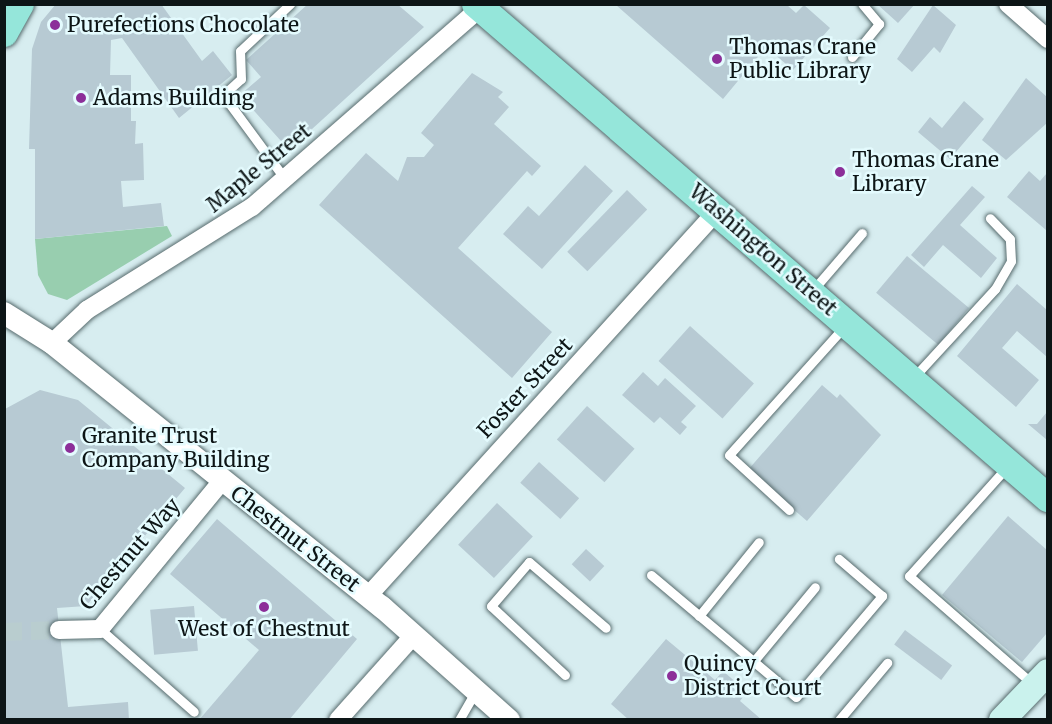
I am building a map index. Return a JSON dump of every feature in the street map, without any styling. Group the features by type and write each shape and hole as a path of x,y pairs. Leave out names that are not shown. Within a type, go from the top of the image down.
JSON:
{"main road":[{"path":"4,33 20,5"},
{"name":"Washington Street","path":"478,6 913,379 1047,498"},
{"path":"1002,720 1041,678"}],"street":[{"path":"1008,4 1047,39"},
{"name":"Maple Street","path":"52,343 87,310 232,221 285,179 478,6"},
{"name":"Foster Street","path":"368,596 717,211"},
{"name":"Chestnut Street","path":"4,313 52,343 222,482 368,596 509,720"},
{"name":"Chestnut Way","path":"58,630 100,629 222,482"},
{"path":"338,720 413,636"}],"lane":[{"path":"285,179 223,95 241,79 240,51 290,4"},
{"path":"852,57 879,24 862,4"},
{"path":"913,379 995,289 1011,261 1010,239 990,219"},
{"path":"812,292 862,233"},
{"path":"789,510 729,455 847,322"},
{"path":"1010,464 909,576 1041,678"},
{"path":"699,616 759,542"},
{"path":"651,575 796,697 882,596 839,559"},
{"path":"566,675 491,606 528,562 606,628"},
{"path":"753,662 815,587"},
{"path":"100,629 194,712"},
{"path":"839,720 887,663"},
{"path":"459,720 476,691"}],"green space":[{"path":"167,226 172,236 67,300 48,294 38,275 35,239"}],"building":[{"path":"56,4 161,4 202,61 213,51 232,75 179,118 122,38 111,40 110,75 131,75 131,121 136,121 135,144 143,143 144,180 121,181 123,207 161,203 164,226 35,239 35,149 29,149 32,49 41,22"},
{"path":"308,4 397,4 424,27 289,150 240,95 261,77 246,60"},
{"path":"877,4 915,4 898,23"},
{"name":"Thomas Crane Public Library","path":"616,5 787,5 796,13 804,5 830,28 793,70 766,47 723,99"},
{"path":"933,5 956,25 940,53 934,47 912,72 897,59"},
{"path":"472,73 503,92 498,97 509,107 494,124 541,166 532,176 527,171 458,248 552,332 512,378 319,205 366,153 398,181 407,157 424,157 434,145 421,133"},
{"path":"1026,78 1047,97 1047,123 1006,160 982,140"},
{"path":"964,101 984,119 950,159 918,132 930,117 942,128"},
{"path":"585,165 613,191 542,269 503,234 528,206 539,216"},
{"path":"1029,171 1040,181 1047,173 1046,230 1007,197"},
{"path":"972,186 985,197 960,225 997,258 981,278 943,245 924,267 911,255"},
{"path":"627,190 647,209 587,271 567,252"},
{"path":"907,256 969,308 938,345 876,293"},
{"path":"1017,284 1047,310 1047,357 1017,331 1002,348 1039,380 1016,407 957,356"},
{"path":"690,326 754,384 722,418 659,361"},
{"path":"643,372 658,386 665,378 696,406 681,422 687,427 680,435 660,417 654,423 622,395"},
{"path":"822,385 837,398 840,394 881,435 807,521 748,470"},
{"path":"40,390 78,400 185,488 86,606 57,608 68,707 128,702 129,720 5,720 5,409"},
{"path":"587,406 635,449 604,482 557,439"},
{"path":"1047,412 1047,440 1028,424 1037,424"},
{"path":"539,462 579,498 560,519 520,483"},
{"path":"497,503 533,536 494,578 458,545"},
{"path":"1008,516 1047,550 1047,633 1022,662 942,595"},
{"name":"West of Chestnut","path":"217,519 357,639 289,720 199,720 259,650 170,574"},
{"path":"586,549 604,566 590,581 572,564"},
{"path":"194,606 198,651 154,655 150,610"},
{"path":"905,630 952,666 941,680 894,644"},
{"name":"Quincy District Court","path":"666,639 715,680 723,671 747,692 740,701 762,720 629,720 611,704"}],"tunnel":[{"path":"4,632 59,630"}],"place":[{"name":"Purefections Chocolate","path":"55,25"},
{"name":"Thomas Crane Public Library","path":"717,59"},
{"name":"Adams Building","path":"81,98"},
{"name":"Thomas Crane Library","path":"840,172"},
{"name":"Granite Trust Company Building","path":"70,448"},
{"name":"West of Chestnut","path":"264,607"},
{"name":"Quincy District Court","path":"672,676"}]}
